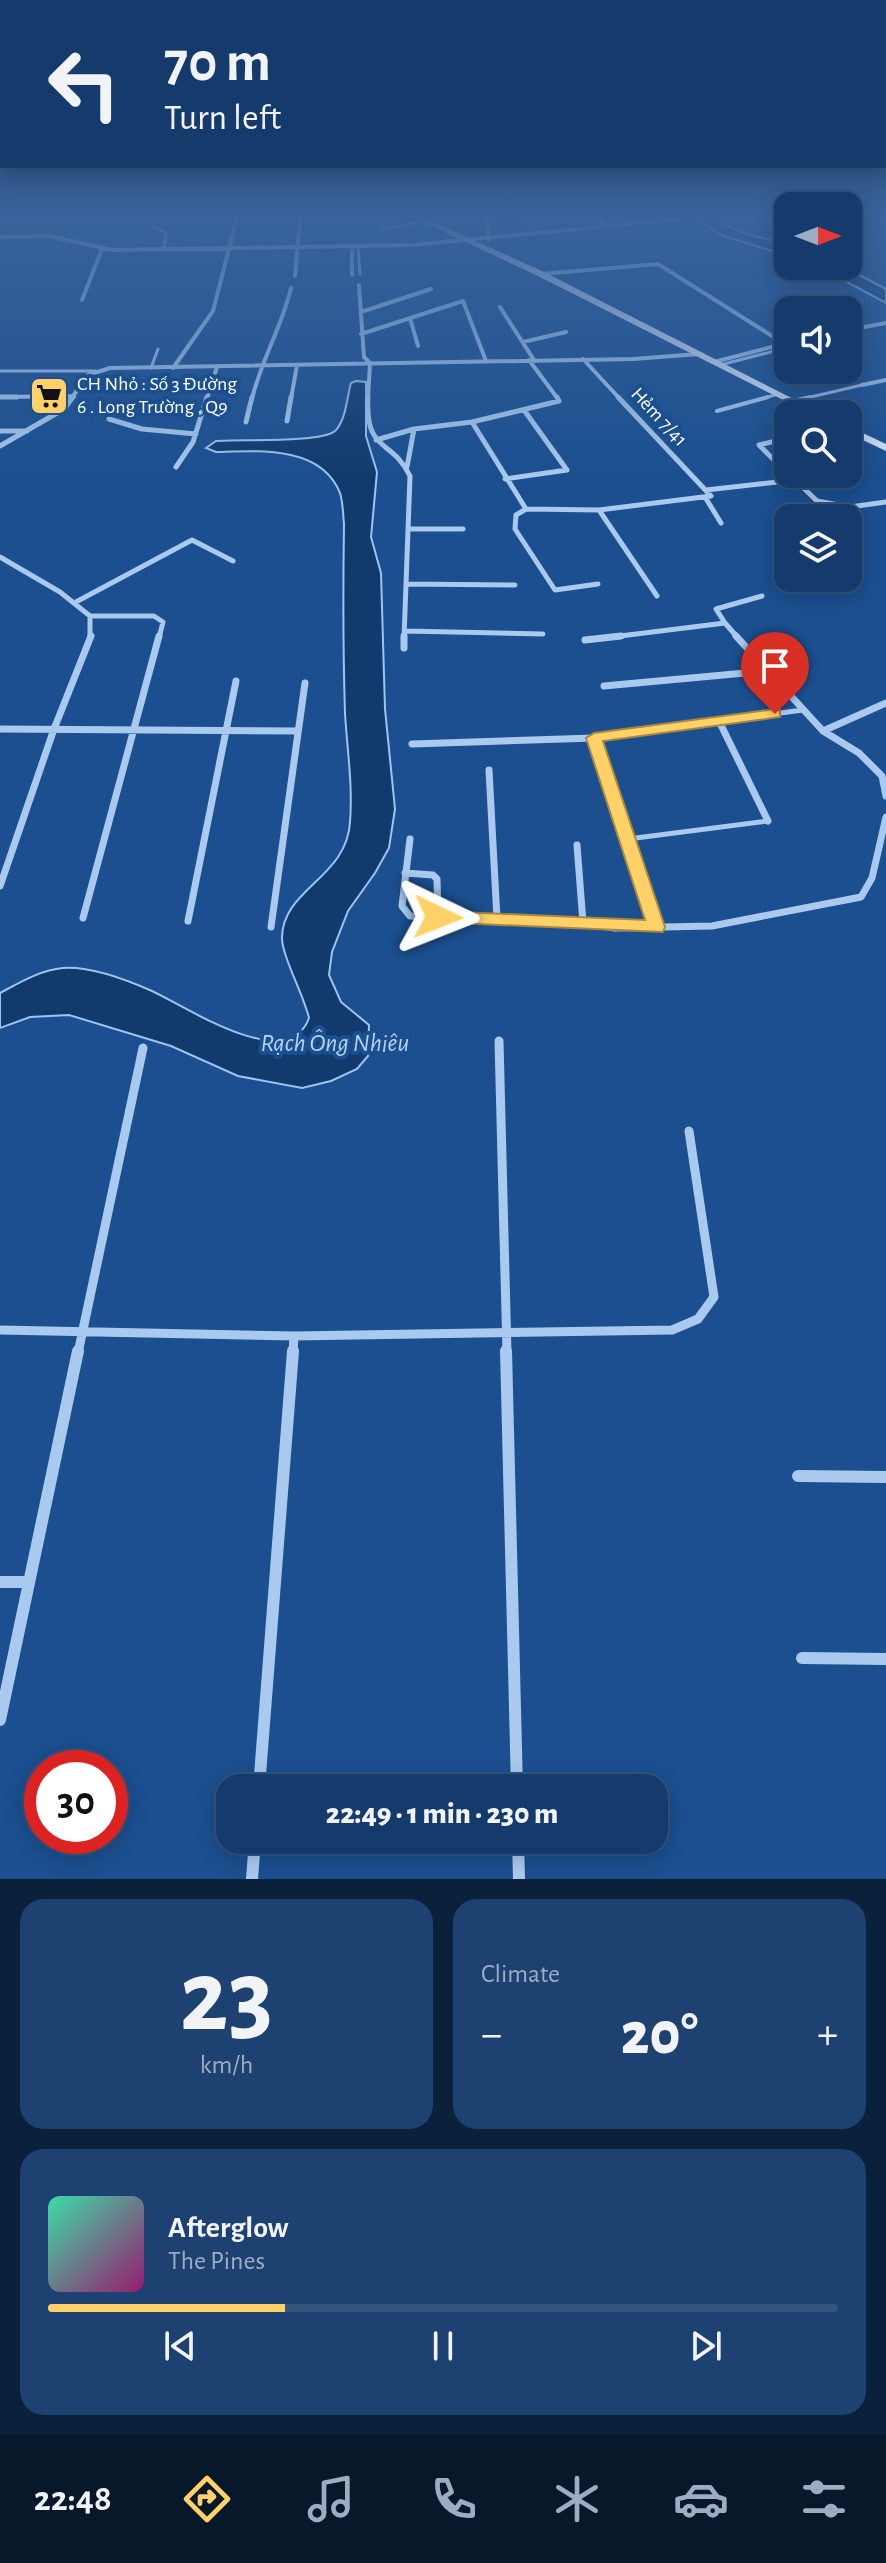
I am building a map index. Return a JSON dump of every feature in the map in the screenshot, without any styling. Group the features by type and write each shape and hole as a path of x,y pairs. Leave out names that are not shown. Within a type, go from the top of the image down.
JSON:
{"main road":[{"path":"596,302 790,400"},
{"path":"862,436 886,448"}],"street":[{"path":"173,368 213,311 215,302"},
{"path":"246,422 260,366 288,302"},
{"path":"360,302 364,357 370,363 369,429 376,440 407,467"},
{"path":"361,312 392,302"},
{"path":"361,334 458,302"},
{"path":"463,302 486,361"},
{"path":"718,302 774,337"},
{"path":"376,440 414,429 472,422 559,401 500,307"},
{"path":"410,318 418,346"},
{"path":"862,327 886,323"},
{"path":"523,342 566,332"},
{"path":"717,363 774,347"},
{"path":"0,446 64,409 88,375 96,371 699,354"},
{"name":"Hẻm 7/41","path":"583,359 708,494 721,523"},
{"path":"287,421 297,365"},
{"path":"176,467 196,434 217,367"},
{"path":"862,385 886,380"},
{"path":"0,397 74,396"},
{"path":"505,479 567,470 524,410"},
{"path":"109,419 142,429 196,434"},
{"path":"472,422 526,509"},
{"path":"404,648 410,476 407,467 414,429"},
{"path":"0,431 28,431"},
{"path":"774,441 759,445 774,460"},
{"path":"598,584 555,590 515,529 513,522 516,515 526,509 599,510 774,483"},
{"path":"803,488 817,501 834,504"},
{"path":"862,505 886,502"},
{"path":"599,510 657,596"},
{"path":"408,529 463,529"},
{"path":"74,603 192,540 233,561"},
{"path":"0,557 90,616 154,616 163,622 83,918"},
{"path":"407,584 515,585"},
{"path":"762,596 716,609 766,671 823,731 859,753 882,776 886,796"},
{"path":"0,886 54,729 91,635 90,616"},
{"path":"585,640 725,623"},
{"path":"406,631 543,634"},
{"path":"604,686 766,671"},
{"path":"188,921 236,681"},
{"path":"271,927 305,683"},
{"path":"823,731 886,703"},
{"path":"412,744 594,738 719,721 768,821"},
{"path":"0,729 298,731"},
{"path":"594,738 656,927"},
{"path":"489,770 497,919"},
{"path":"410,839 403,911 410,916 583,923 615,928 712,926 861,897 872,878 886,817"},
{"path":"577,845 583,923"},
{"path":"405,873 433,875 437,879 438,917"},
{"path":"499,1041 517,1774"},
{"path":"0,1720 143,1048"},
{"path":"0,1330 294,1336 672,1330 698,1319 714,1297 689,1131"},
{"path":"260,1774 294,1336"},
{"path":"798,1476 886,1477"},
{"path":"0,1582 29,1582"},
{"path":"802,1658 886,1659"},
{"path":"252,1879 254,1854"},
{"path":"518,1854 519,1879"}],"lane":[{"path":"151,368 158,349"},
{"path":"0,371 96,371"},
{"path":"796,400 862,385"},
{"path":"717,411 778,394"},
{"path":"719,721 803,710"},
{"path":"628,839 768,821"}],"water":[{"name":"Rạch Ông Nhiêu","path":"366,382 366,436 377,472 371,537 381,573 385,709 395,809 389,848 348,911 332,952 329,975 341,1002 369,1025 368,1056 357,1069 331,1081 302,1088 238,1076 171,1046 69,1015 30,1017 0,1028 0,993 38,974 63,968 85,969 120,978 235,1032 259,1039 280,1040 298,1034 309,1018 282,938 292,907 338,857 350,822 344,689 342,500 331,477 319,466 303,459 287,454 216,452 206,448 216,441 327,435 339,427 351,383"}],"place":[{"name":"CH Nhỏ : Số 3 Đường 6 . Long Trường . Q9","path":"49,396"}],"route":[{"path":"438,917 583,923 615,928 656,927 594,738 775,714"}]}
